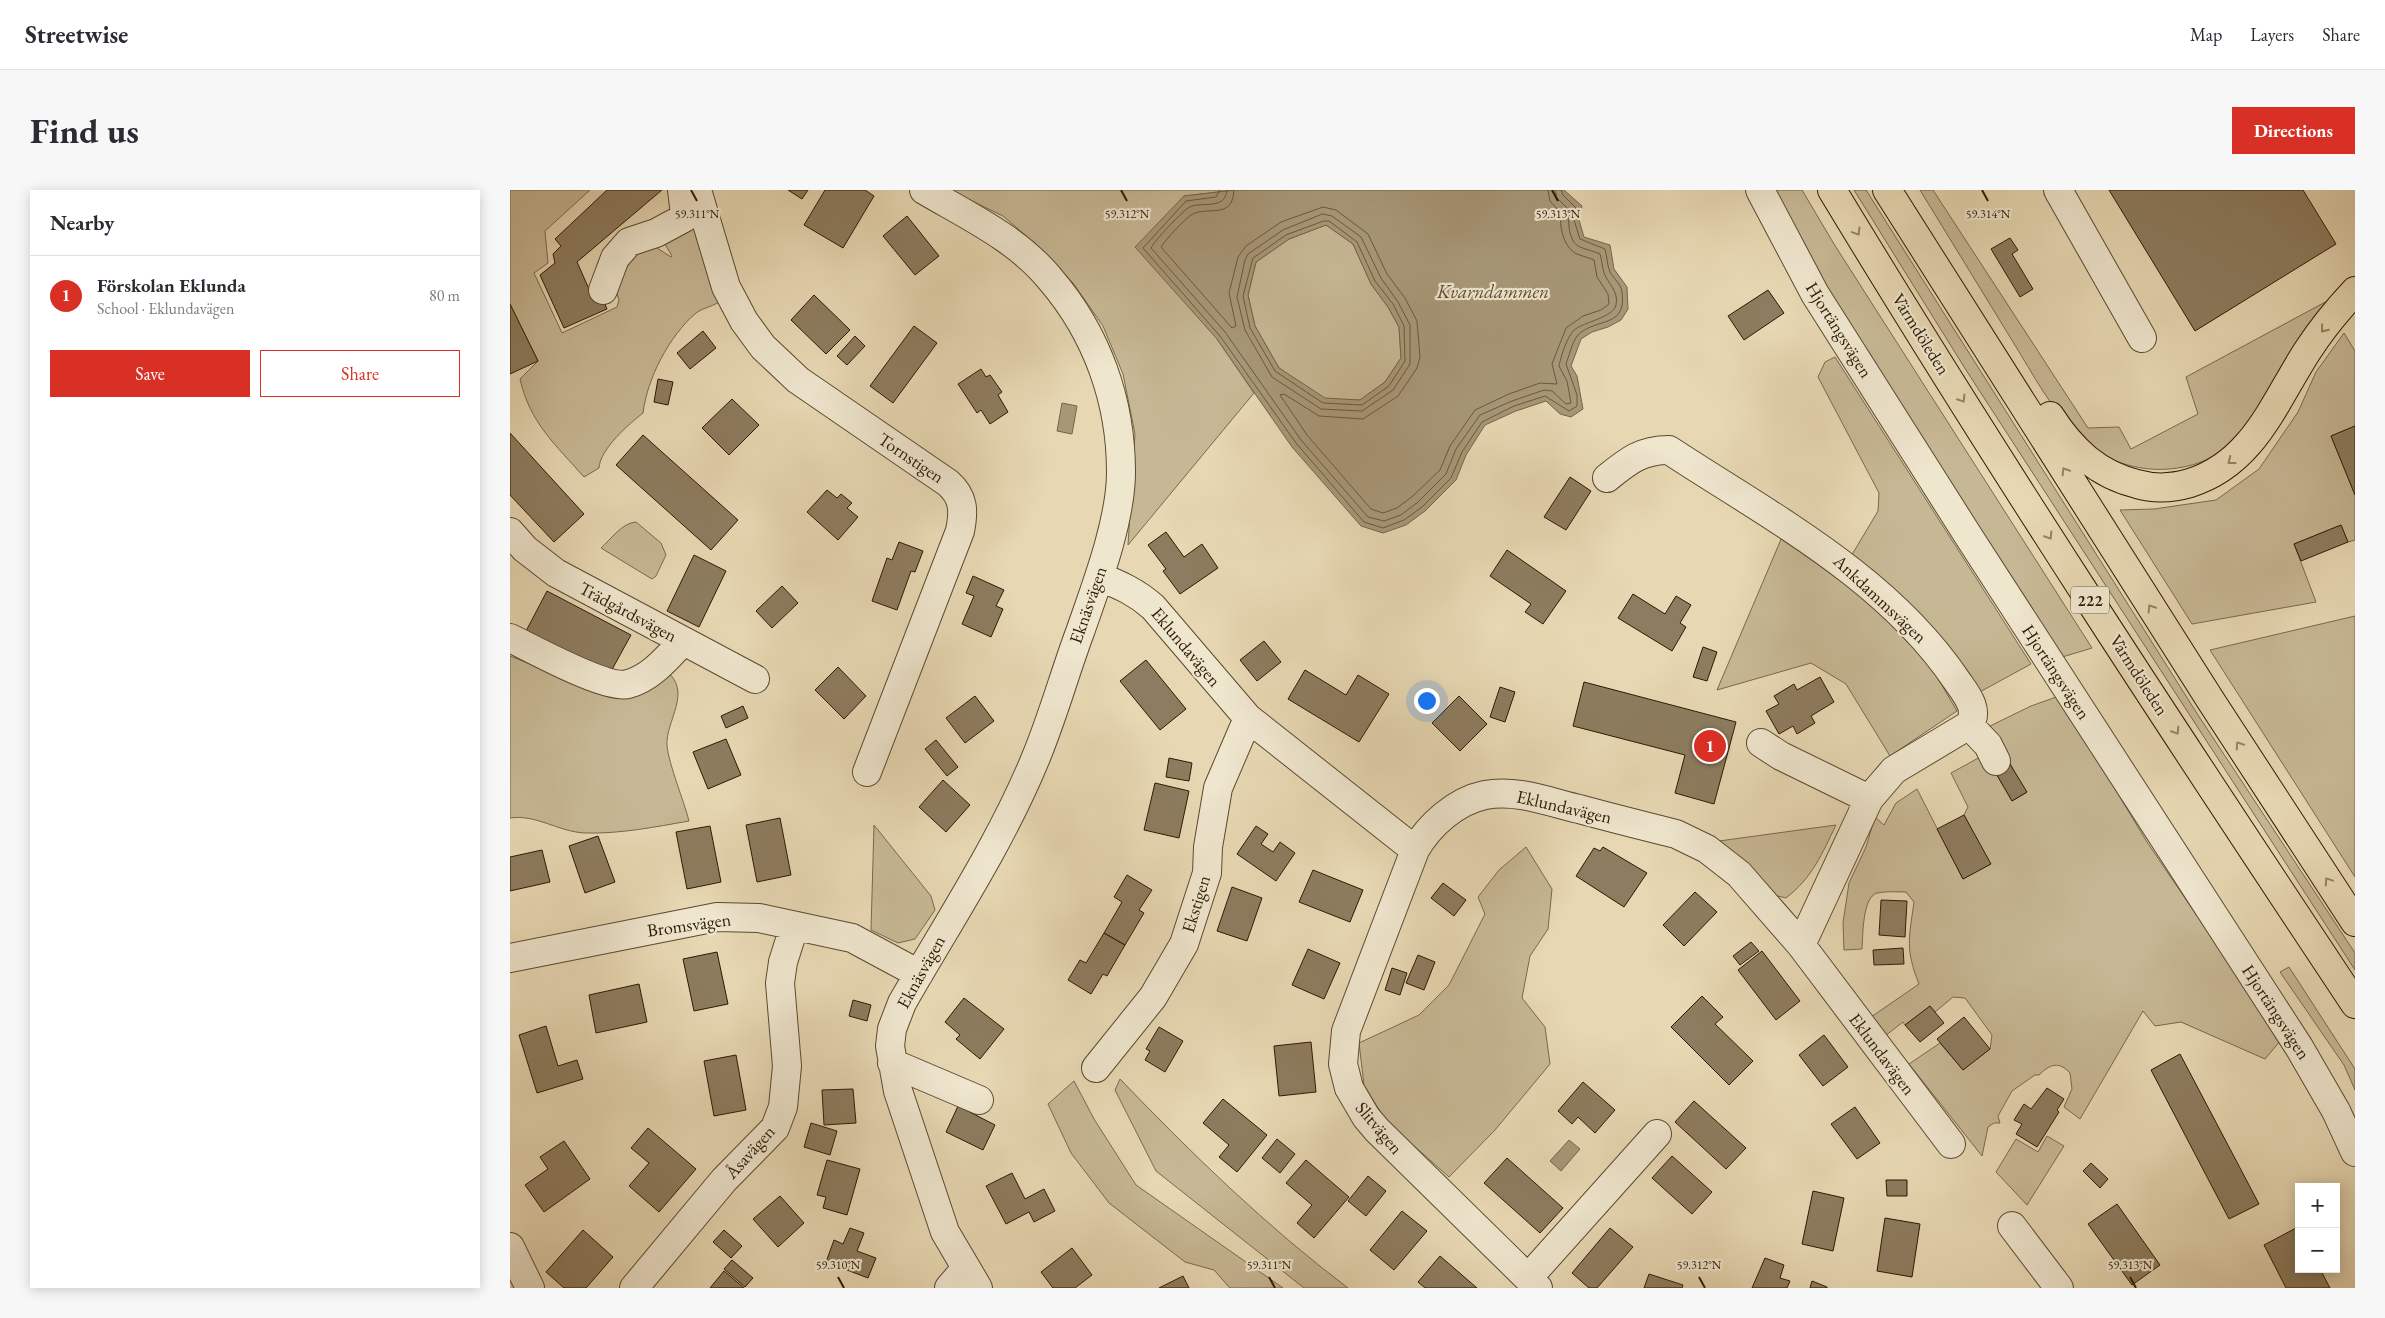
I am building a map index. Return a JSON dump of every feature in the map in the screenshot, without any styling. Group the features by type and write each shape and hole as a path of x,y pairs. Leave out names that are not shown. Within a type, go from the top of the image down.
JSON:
{"highway":[{"name":"Värmdöleden","path":"1832,190 2084,591 2355,1004"},
{"name":"222","path":"1887,190 2211,702 2355,922"},
{"path":"1897,190 1912,202 2059,430 2074,449 2104,472 2142,486 2179,486 2197,480 2226,465 2240,455 2251,443 2269,416 2308,349 2355,291"}],"street":[{"path":"603,290 615,258 629,242 656,234 684,218 682,190"},
{"name":"Tornstigen","path":"697,190 726,287 744,321 764,347 798,380 948,483 956,490 963,502 960,531 867,772"},
{"name":"Eknäsvägen","path":"924,190 1015,245 1034,262 1066,298 1082,323 1107,377 1120,438 1121,474 1118,503 1100,577 1034,762 991,850 902,1003 892,1029 890,1046 898,1091 932,1196 964,1281"},
{"name":"Hjortängsvägen","path":"1760,190 1815,294 2312,1067 2336,1111 2355,1152"},
{"path":"2058,190 2142,338"},
{"name":"Ankdammsvägen","path":"1607,478 1628,461 1651,450 1670,450 1831,554 1910,623 1932,648 1970,702 1973,716 1969,725"},
{"name":"Trädgårdsvägen","path":"510,532 525,549 556,573 755,679"},
{"name":"Eklundavägen","path":"1100,577 1124,586 1153,607 1248,718 1414,850 1425,832 1456,807 1485,795 1522,794 1691,840 1722,859 1739,874 1801,945 1951,1144"},
{"path":"510,638 601,681 623,685 651,672 682,641"},
{"name":"Ekstigen","path":"1096,1068 1153,996 1184,944 1207,873 1208,847 1218,788 1248,718"},
{"path":"1801,945 1869,799 1894,770 1969,725 1988,745 1996,762"},
{"path":"1761,743 1781,756 1869,799"},
{"name":"Slitvägen","path":"1414,850 1346,1032 1343,1064 1349,1088 1366,1117 1377,1130 1533,1283 1657,1134"},
{"name":"Bromsvägen","path":"510,958 717,917 760,918 794,927 852,938 918,974"},
{"name":"Åsavägen","path":"634,1288 724,1180 775,1128 783,1107 787,1066 780,983 783,962 794,927"},
{"path":"892,1063 979,1100"},
{"path":"2012,1226 2059,1288"},
{"path":"510,1247 530,1288"}],"shaded area":[{"path":"510,190 590,190 545,231 548,263 534,273 562,333 617,307 619,300 614,285 623,260 654,246 671,257 665,244 696,227 723,299 696,313 677,334 654,372 643,413 623,430 610,445 604,453 599,468 584,477 537,421 524,394 520,379 538,361 510,304"},
{"path":"949,190 1235,190 1184,196 1217,339 1254,393 1128,545 1135,434 1123,374 1103,326 1073,283 1038,246 1003,216"},
{"path":"1772,190 1802,190 1834,244 2092,648 2059,658 1852,332"},
{"path":"1854,190 1866,190 2198,715 2355,953 2355,970 1966,370"},
{"path":"1920,190 1933,190 2088,428 2119,427 2131,449 2198,414 2186,377 2344,292 2254,421 2240,437 2223,451 2203,461 2182,467 2160,469 2118,462 2098,452 2080,438 2052,404"},
{"path":"1326,225 1353,244 1371,284 1388,307 1399,327 1401,358 1385,382 1360,400 1325,399 1279,368 1255,326 1248,295 1256,262 1289,239"},
{"path":"2344,333 2355,351 2355,426 2331,436 2355,495 2355,540 2348,542 2341,525 2294,544 2316,602 2192,624 2120,510 2154,509 2216,500 2259,469 2298,412 2316,372"},
{"path":"1835,357 2031,664 1976,694 1850,558 1878,511 1879,493 1818,377 1825,362"},
{"path":"636,522 661,543 666,555 656,576 652,579 601,548 621,528"},
{"path":"1782,537 1846,580 1890,617 1919,649 1957,711 1890,756 1846,684 1811,663 1717,690"},
{"path":"2355,616 2355,877 2210,650"},
{"path":"510,656 565,678 665,670 673,678 677,687 678,697 667,746 689,821 624,831 585,833 566,830 520,817 510,818"},
{"path":"2059,696 2147,842 2281,1040 2265,1059 2181,1022 2155,1026 2143,1011 2080,1119 2064,1107 2072,1089 2070,1073 2058,1065 2051,1066 2012,1091 1998,1116 2000,1123 1994,1123 1988,1127 1982,1156 1909,1064 1940,1043 1963,1070 1990,1049 1992,1035 1965,998 1953,997 1935,1012 1930,1006 1905,1025 1903,1022 1885,1036 1871,1017 1919,984 1909,943 1914,902 1906,892 1880,892 1872,896 1868,902 1864,918 1862,949 1844,950 1843,923 1849,883 1866,847 1875,817 1884,825 1896,803 1917,789 1963,879 1990,864 1964,815 1968,807 1951,773 1982,756 1994,770 2012,801 2026,793 1990,726 2031,706"},
{"path":"874,825 931,896 935,910 915,939 898,943 871,930"},
{"path":"1836,825 1810,874 1786,898 1774,895 1745,861 1719,841"},
{"path":"1526,847 1552,889 1548,929 1530,956 1522,998 1545,1027 1550,1064 1495,1130 1449,1177 1386,1121 1364,1085 1359,1043 1419,1015 1449,985 1485,914 1478,897 1499,870"},
{"path":"2289,967 2355,1069 2355,1090 2344,1065 2280,972"},
{"path":"1120,1079 1230,1188 1288,1240 1348,1288 1304,1288 1156,1171 1115,1090"},
{"path":"1074,1081 1094,1119 1136,1185 1283,1288 1230,1288 1214,1270 1185,1262 1109,1203 1071,1153 1048,1104"},
{"path":"2047,1136 2064,1146 2027,1205 1996,1172 2016,1139 2038,1152"}],"water":[{"name":"Kvarndammen","path":"1235,190 1564,190 1582,206 1579,220 1584,237 1610,245 1614,269 1627,287 1628,309 1621,320 1592,332 1581,339 1571,366 1577,376 1583,409 1571,417 1560,414 1546,401 1516,411 1485,425 1466,455 1456,480 1425,511 1406,525 1383,533 1361,526 1292,447 1217,339 1135,247 1184,196","holes":["1326,225 1353,244 1371,284 1388,307 1399,327 1401,358 1385,382 1360,400 1325,398 1279,368 1255,326 1248,295 1256,262 1289,239"]},
{"path":"1062,403 1077,406 1072,434 1057,431"},
{"path":"1569,1140 1580,1149 1561,1171 1550,1161"}],"building":[{"path":"607,190 662,190 577,262 589,289 597,286 607,309 564,328 540,275 555,263 553,254 561,246 555,239"},
{"path":"788,190 808,190 802,199"},
{"path":"825,190 865,190 874,196 843,248 804,225"},
{"path":"2109,190 2303,190 2336,244 2195,331"},
{"path":"907,216 939,256 915,275 883,236"},
{"path":"2010,238 2018,250 2012,254 2033,289 2020,297 1991,249"},
{"path":"1768,290 1784,313 1744,340 1728,316"},
{"path":"814,295 850,330 826,354 791,320"},
{"path":"510,304 538,361 510,374"},
{"path":"914,326 937,343 893,403 870,386"},
{"path":"703,331 716,348 690,369 677,353"},
{"path":"855,336 865,346 847,365 837,356"},
{"path":"981,369 986,377 990,375 1002,392 998,395 1008,412 990,424 981,410 977,413 958,384"},
{"path":"658,379 673,382 668,405 654,402"},
{"path":"732,399 759,425 729,455 702,428"},
{"path":"2355,426 2355,495 2331,436"},
{"path":"510,433 584,514 554,542 510,495"},
{"path":"643,435 738,520 711,550 616,465"},
{"path":"1570,477 1591,491 1566,530 1544,517"},
{"path":"827,490 837,498 841,494 852,503 847,508 858,517 838,540 807,512"},
{"path":"2341,525 2348,542 2301,561 2294,544"},
{"path":"1166,532 1184,557 1202,544 1218,568 1180,594 1163,571 1166,569 1148,545"},
{"path":"899,542 923,551 915,572 911,571 897,610 872,601 887,558 892,560"},
{"path":"1507,550 1566,591 1543,624 1525,612 1531,604 1490,576"},
{"path":"694,555 726,571 699,627 667,611"},
{"path":"973,576 1004,590 996,606 1003,609 991,637 962,624 974,596 966,593"},
{"path":"782,586 798,603 772,628 756,611"},
{"path":"547,591 631,635 609,675 526,631"},
{"path":"1633,594 1665,614 1676,596 1691,605 1680,623 1686,627 1672,651 1618,618"},
{"path":"1264,641 1281,662 1257,681 1240,660"},
{"path":"1703,647 1717,652 1707,681 1693,677"},
{"path":"1146,660 1186,709 1160,730 1120,681"},
{"path":"838,667 866,696 844,719 815,690"},
{"path":"1305,670 1346,695 1358,675 1389,694 1359,742 1288,699"},
{"path":"1820,677 1834,702 1811,716 1815,723 1797,734 1793,726 1779,734 1766,711 1779,704 1774,696 1794,684 1797,690"},
{"path":"1584,682 1736,722 1714,804 1675,793 1685,755 1573,726"},
{"path":"1500,687 1515,692 1505,722 1490,717"},
{"path":"975,696 994,721 965,743 946,718"},
{"path":"1459,696 1487,724 1460,751 1432,723"},
{"path":"743,706 748,718 726,728 721,716"},
{"path":"726,739 741,775 708,789 693,752"},
{"path":"936,740 958,767 947,776 925,749"},
{"path":"1169,758 1192,763 1189,781 1166,777"},
{"path":"2008,761 2027,792 2012,801 1994,770"},
{"path":"943,780 970,805 946,832 919,807"},
{"path":"1155,783 1189,791 1179,838 1144,830"},
{"path":"1964,815 1991,864 1963,879 1937,829"},
{"path":"780,818 791,875 757,882 746,825"},
{"path":"710,826 721,882 687,889 676,832"},
{"path":"1256,826 1268,834 1261,844 1273,852 1280,842 1295,853 1276,881 1237,854"},
{"path":"598,836 615,882 585,893 569,846"},
{"path":"1603,847 1647,873 1624,907 1576,876 1594,848 1600,851"},
{"path":"542,850 550,882 510,891 510,857"},
{"path":"1313,870 1363,890 1350,922 1299,902"},
{"path":"1127,875 1152,890 1139,910 1144,913 1125,945 1104,933 1122,902 1114,897"},
{"path":"1443,883 1466,900 1454,916 1431,898"},
{"path":"1232,887 1262,898 1247,941 1217,931"},
{"path":"1695,892 1717,912 1684,946 1663,925"},
{"path":"1881,900 1907,901 1905,937 1879,935"},
{"path":"1104,933 1125,945 1107,976 1103,974 1091,994 1068,980 1080,960 1086,963"},
{"path":"1751,942 1759,951 1740,965 1733,956"},
{"path":"1903,948 1904,964 1874,965 1873,950"},
{"path":"1308,949 1340,963 1324,999 1292,985"},
{"path":"1762,951 1800,1001 1776,1020 1738,970"},
{"path":"717,952 728,1004 694,1011 683,959"},
{"path":"1418,955 1435,962 1424,990 1406,983"},
{"path":"1392,968 1407,973 1400,995 1385,990"},
{"path":"639,984 647,1022 596,1033 589,995"},
{"path":"1702,996 1723,1017 1715,1024 1753,1061 1729,1085 1671,1027"},
{"path":"964,998 1004,1029 980,1059 956,1039 960,1035 945,1022"},
{"path":"853,1000 871,1005 867,1021 849,1016"},
{"path":"1930,1006 1944,1023 1920,1042 1905,1025"},
{"path":"1964,1017 1990,1049 1963,1070 1937,1039"},
{"path":"546,1026 558,1066 577,1060 583,1079 537,1093 519,1035"},
{"path":"1159,1027 1183,1041 1165,1072 1145,1060 1150,1051 1146,1049"},
{"path":"1824,1035 1848,1067 1823,1086 1799,1055"},
{"path":"1311,1042 1316,1092 1279,1096 1274,1046"},
{"path":"2180,1054 2259,1204 2229,1219 2151,1070"},
{"path":"736,1055 746,1110 714,1116 704,1061"},
{"path":"1583,1082 1615,1110 1595,1133 1578,1117 1572,1124 1558,1111"},
{"path":"2047,1088 2064,1099 2057,1110 2059,1112 2037,1147 2016,1134 2022,1124 2014,1120 2024,1104 2031,1109"},
{"path":"853,1089 856,1123 824,1125 822,1090"},
{"path":"1223,1099 1267,1135 1237,1172 1219,1157 1229,1145 1203,1123"},
{"path":"1694,1101 1746,1148 1726,1169 1675,1122"},
{"path":"958,1106 995,1125 983,1150 946,1132"},
{"path":"1855,1107 1880,1143 1857,1159 1831,1124"},
{"path":"811,1123 837,1131 830,1155 804,1147"},
{"path":"648,1128 696,1169 659,1212 629,1186 649,1163 631,1148"},
{"path":"1277,1139 1295,1154 1280,1173 1262,1158"},
{"path":"564,1141 590,1179 544,1212 525,1185 548,1169 540,1157"},
{"path":"1672,1156 1712,1192 1692,1214 1652,1178"},
{"path":"1507,1158 1563,1208 1540,1233 1484,1183"},
{"path":"827,1160 860,1169 847,1215 823,1208 826,1197 817,1195"},
{"path":"1306,1160 1349,1197 1314,1238 1297,1223 1312,1205 1286,1183"},
{"path":"2091,1163 2108,1179 2100,1188 2083,1171"},
{"path":"1012,1173 1025,1199 1044,1189 1055,1211 1034,1222 1029,1212 1006,1224 986,1186"},
{"path":"1368,1176 1386,1191 1366,1216 1348,1201"},
{"path":"1886,1180 1907,1180 1907,1196 1887,1196"},
{"path":"1813,1191 1844,1198 1833,1251 1802,1244"},
{"path":"780,1196 804,1223 778,1247 753,1219"},
{"path":"2117,1204 2160,1265 2132,1285 2088,1224"},
{"path":"1402,1211 1427,1231 1394,1270 1370,1250"},
{"path":"1885,1218 1920,1224 1912,1277 1877,1271"},
{"path":"850,1228 864,1233 857,1251 876,1258 868,1278 826,1262 834,1240 843,1244"},
{"path":"1610,1228 1633,1247 1597,1288 1589,1288 1572,1273"},
{"path":"2295,1229 2295,1273 2322,1273 2330,1288 2286,1288 2264,1245"},
{"path":"583,1230 613,1257 586,1288 564,1288 546,1272"},
{"path":"724,1230 742,1246 731,1258 713,1242"},
{"path":"1072,1248 1092,1275 1075,1288 1053,1288 1041,1272"},
{"path":"1440,1256 1477,1288 1425,1288 1418,1282"},
{"path":"1765,1258 1784,1265 1780,1278 1790,1281 1787,1288 1752,1288"},
{"path":"732,1260 753,1278 745,1287 724,1269"},
{"path":"724,1271 744,1288 710,1288"},
{"path":"1649,1274 1683,1285 1682,1288 1644,1288"},
{"path":"1183,1276 1189,1288 1159,1288"},
{"path":"1812,1281 1827,1287 1827,1288 1810,1288"}],"place":[{"name":"Förskolan Eklunda","path":"1710,746"}]}
